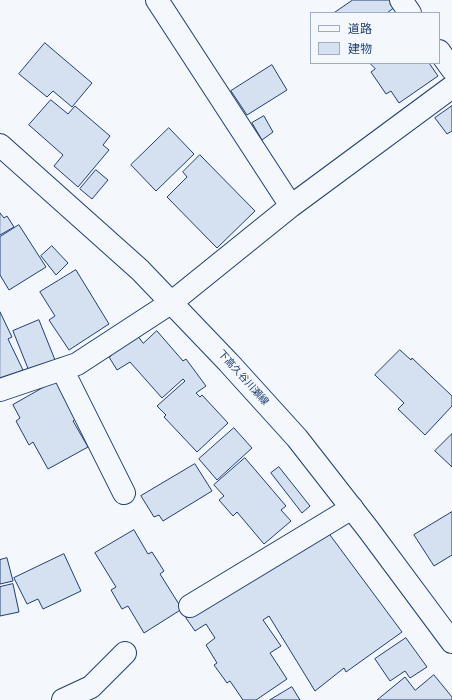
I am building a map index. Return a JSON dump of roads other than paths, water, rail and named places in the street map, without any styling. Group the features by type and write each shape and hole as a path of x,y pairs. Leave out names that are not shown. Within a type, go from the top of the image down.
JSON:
{"street":[{"path":"157,0 291,206"},
{"path":"400,0 409,12"},
{"path":"440,53 452,69"},
{"path":"0,390 77,364 172,302 291,206 452,86"},
{"name":"下高久谷川瀬線","path":"0,145 117,249 172,302 297,438 352,508 452,642"},
{"path":"62,369 124,493"},
{"path":"190,606 352,508"},
{"path":"63,700 91,687 125,653"}]}
